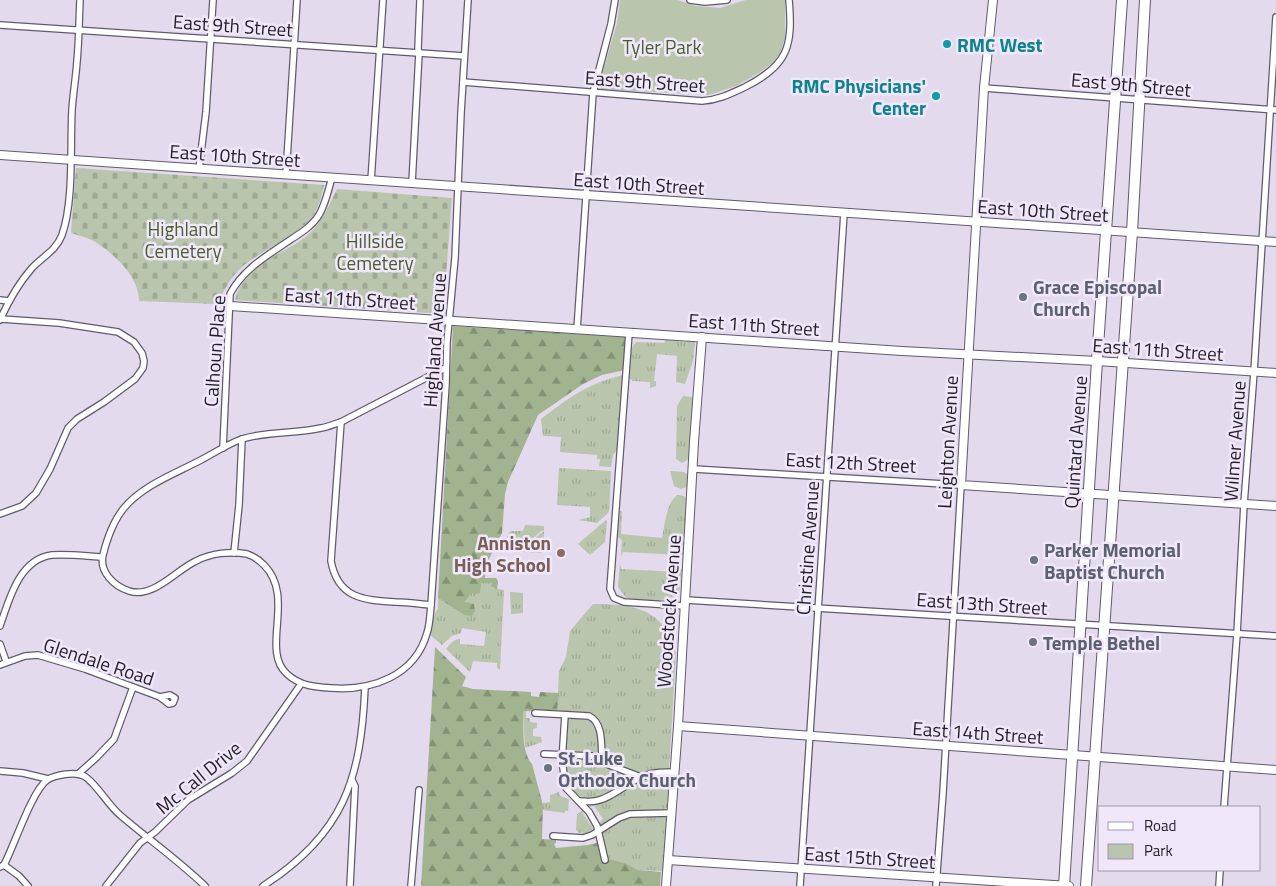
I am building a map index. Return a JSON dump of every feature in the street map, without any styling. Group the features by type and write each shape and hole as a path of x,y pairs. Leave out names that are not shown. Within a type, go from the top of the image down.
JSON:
{"highway":[{"name":"Quintard Avenue","path":"1064,886 1122,0"},
{"path":"1086,886 1132,232 1145,0"}],"street":[{"path":"0,514 22,506 36,493 50,469 68,428 77,419 135,379 143,368 142,354 134,342 118,332 59,323 0,320 9,301 33,266 52,251 62,235 67,215 80,0"},
{"path":"200,169 206,112 212,0"},
{"path":"286,175 297,0"},
{"path":"371,180 383,0"},
{"path":"412,183 420,53 418,49 420,0"},
{"name":"Highland Avenue","path":"301,684 349,689 382,682 400,671 417,654 424,642 429,625 446,384 445,368 456,258 468,0"},
{"path":"577,330 593,93 611,24 615,0"},
{"path":"690,0 705,2 727,0"},
{"name":"East 9th Street","path":"463,82 713,101 753,83 774,69 783,58 790,38 789,0"},
{"name":"Leighton Avenue","path":"937,882 984,88 993,0"},
{"name":"Wilmer Avenue","path":"1224,806 1237,634 1261,241 1273,110 1276,17"},
{"name":"East 9th Street","path":"0,26 464,56"},
{"name":"East 9th Street","path":"984,88 1273,110"},
{"name":"East 10th Street","path":"0,155 1276,242"},
{"name":"Calhoun Place","path":"223,448 230,294 234,286 248,270 311,225 320,214 326,201 332,178"},
{"name":"Christine Avenue","path":"800,886 844,213"},
{"path":"0,300 9,301"},
{"name":"East 11th Street","path":"230,306 577,330 1276,373"},
{"name":"East 13th Street","path":"629,333 610,589 614,598 624,602 818,608 1276,636"},
{"name":"Woodstock Avenue","path":"666,886 675,772 702,337"},
{"path":"301,684 283,670 277,657 279,600 274,576 261,562 251,555 234,552 210,556 198,560 156,587 144,591 128,591 111,581 104,569 102,557 116,519 133,498 149,487 242,439 267,434 322,428 340,422 445,368"},
{"path":"340,422 331,561 337,580 345,590 362,599 431,605"},
{"path":"234,552 239,505 242,439"},
{"name":"East 12th Street","path":"694,469 1113,494 1276,506"},
{"path":"0,626 20,578 32,562 50,555 102,557"},
{"path":"0,644 6,662"},
{"name":"Glendale Road","path":"0,665 25,656 38,655 84,668 160,697"},
{"name":"Mc Call Drive","path":"106,886 140,843 188,800 232,773 246,761 301,684"},
{"path":"78,774 114,739 133,687"},
{"path":"263,886 288,868 317,841 340,809 358,760 365,687"},
{"path":"536,713 589,716 593,718 599,728 602,761"},
{"path":"565,715 562,754 566,788 589,812 598,831 605,860"},
{"name":"East 14th Street","path":"678,726 1276,770"},
{"path":"544,754 592,756 641,777"},
{"path":"0,771 23,773 48,779 78,774 89,780 110,806 184,865 205,886"},
{"path":"579,801 596,802 641,777 657,772 675,772"},
{"path":"28,886 19,876 2,866 37,792 48,779"},
{"path":"350,886 356,786 352,780"},
{"path":"411,886 419,790"},
{"path":"553,836 583,838 630,814 672,813"},
{"name":"East 15th Street","path":"668,860 800,869 937,882 1069,886"},
{"path":"1220,871 1220,886"}],"green space":[{"name":"Tyler Park","path":"620,0 677,0 696,6 720,8 746,0 785,0 785,37 781,51 775,61 762,71 736,86 709,95 601,89 599,85 617,23"},
{"name":"Highland Cemetery","path":"76,168 324,185 318,206 305,225 238,271 229,282 217,304 139,301 138,292 131,276 119,261 94,241 71,233"},
{"name":"Hillside Cemetery","path":"337,189 452,198 443,314 235,300 240,287 255,269 298,243 313,230 325,214"},
{"path":"453,326 625,337 624,367 621,371 602,375 583,384 538,415 508,482 505,494 502,533 486,565 485,578 496,578 498,581 497,590 491,586 493,583 481,583 480,593 471,593 465,602 474,604 475,611 472,616 464,615 438,598"},
{"path":"666,340 693,341 695,343 693,361 685,384 676,382 677,356 657,354 654,381 656,381 656,386 650,388 650,382 633,381 629,378 630,354 636,342 664,343"},
{"path":"623,375 618,449 613,455 611,467 596,466 599,466 600,459 597,459 597,455 560,452 561,437 543,436 541,419 579,392"},
{"path":"683,396 692,397 694,400 689,459 682,463 676,459 677,406"},
{"path":"559,468 611,471 609,512 597,523 578,520 590,517 590,507 557,505"},
{"path":"670,471 687,474 687,487 681,489 674,486"},
{"path":"677,495 684,496 687,500 683,555 623,552 621,557 622,540 618,537 620,511 622,511 621,534 662,538 668,509"},
{"path":"606,520 605,542 590,555 578,544"},
{"path":"525,525 544,526 544,530 530,541 521,540 521,549 541,550 541,543 533,541 540,542 540,539 535,538 544,531 543,553 502,551 509,533 511,531 523,531"},
{"path":"620,563 621,569 675,572 677,567 680,567 682,570 679,593 673,597 660,600 626,598 618,587"},
{"path":"481,582 493,583 493,588 504,590 500,670 497,667 497,663 473,661 470,672 446,649 458,639 460,639 460,644 484,646 486,632 462,628 461,633 452,636 442,645 430,635 438,609 438,598 464,615 468,604 465,603 471,592"},
{"path":"510,592 523,593 523,613 511,614"},
{"path":"593,604 622,605 645,612 664,626 671,638 676,653 669,770 639,773 607,761 601,727 596,717 591,714 557,712 559,671 566,657 570,631"},
{"path":"435,647 466,677 462,686 473,689 531,692 531,696 539,697 540,692 559,693 557,712 523,711 526,753 532,764 543,805 542,839 556,840 554,844 556,848 600,842 602,862 608,862 609,859 625,863 638,870 661,872 660,886 421,886"},
{"path":"523,710 526,711 526,718 530,718 530,722 537,723 537,728 533,729 533,736 541,737 542,742 525,748"},
{"path":"568,718 584,718 593,721 598,734 597,754 593,752 566,751 566,720"},
{"path":"568,757 588,757 635,776 608,794 601,797 586,798 572,791 568,783 566,762"},
{"path":"656,775 669,775 667,808 628,813 600,826 599,823 603,819 594,806 588,807 588,805 603,802 638,780"},
{"path":"559,792 560,796 569,799 568,811 565,811 565,813 542,810 543,803 550,802 550,795"},
{"path":"583,810 583,814 593,828 590,832 584,834 576,829 577,814"},
{"path":"667,815 663,871 638,870 625,863 609,859 606,856 600,833 630,816"}],"place":[{"name":"RMC West","path":"947,44"},
{"name":"RMC Physicians' Center","path":"936,96"},
{"name":"Grace Episcopal Church","path":"1023,297"},
{"name":"Anniston High School","path":"561,553"},
{"name":"Parker Memorial Baptist Church","path":"1034,560"},
{"name":"Temple Bethel","path":"1033,642"},
{"name":"St. Luke Orthodox Church","path":"548,768"}]}
